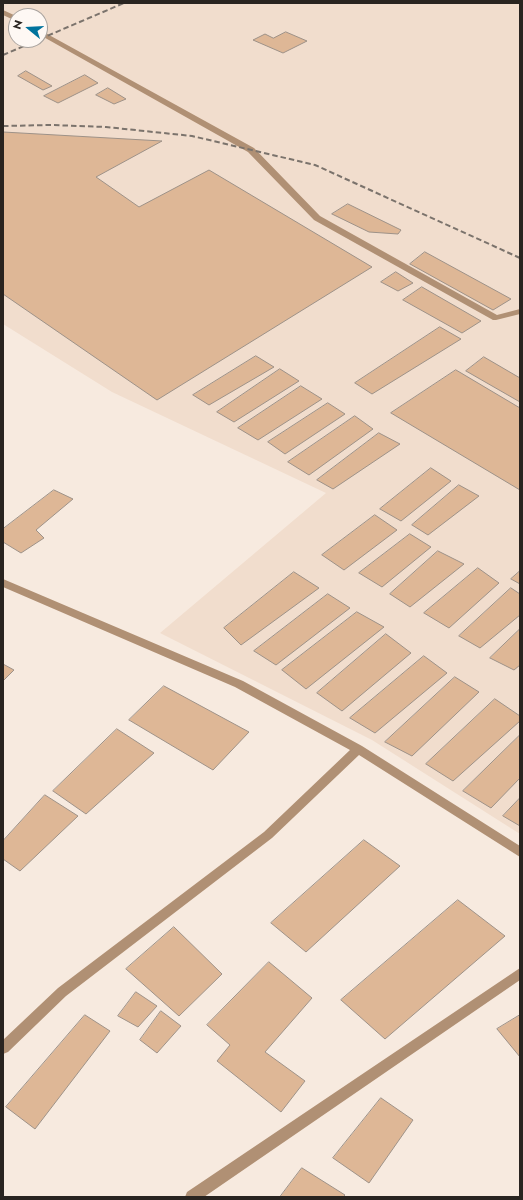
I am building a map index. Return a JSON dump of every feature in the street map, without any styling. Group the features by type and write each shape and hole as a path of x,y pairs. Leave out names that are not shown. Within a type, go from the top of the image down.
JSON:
{"street":[{"path":"48,36 251,150 316,218 496,318 520,311"},
{"path":"3,583 239,684 358,749 520,852"},
{"path":"3,1048 62,992 268,835 358,749"},
{"path":"192,1197 520,973"}],"shaded area":[{"path":"3,3 520,3 520,834 372,740 160,633 326,493 112,392 3,324"}],"building":[{"path":"286,32 307,41 283,53 253,40 265,34 273,38"},
{"path":"26,71 52,86 43,90 18,76"},
{"path":"85,75 98,83 58,103 44,96"},
{"path":"108,88 126,99 114,104 96,95"},
{"path":"3,132 162,141 96,177 139,207 209,170 372,267 157,400 3,294"},
{"path":"348,204 401,230 398,234 369,232 332,214"},
{"path":"425,252 511,299 493,310 410,264"},
{"path":"396,272 413,283 398,291 381,282"},
{"path":"422,287 481,321 462,333 403,300"},
{"path":"440,327 461,339 372,394 355,383"},
{"path":"256,356 274,367 209,405 193,395"},
{"path":"484,357 520,378 520,402 466,371"},
{"path":"280,369 299,381 234,422 217,412"},
{"path":"456,370 520,408 520,490 391,413"},
{"path":"301,386 322,399 258,440 238,428"},
{"path":"328,403 345,414 285,454 268,442"},
{"path":"355,416 373,429 309,475 288,462"},
{"path":"379,433 400,444 333,489 317,480"},
{"path":"431,468 451,481 401,521 380,509"},
{"path":"459,485 479,496 428,535 412,525"},
{"path":"54,490 73,499 36,530 44,538 21,553 3,542 3,529"},
{"path":"375,515 397,530 344,570 322,555"},
{"path":"410,534 431,547 382,587 359,573"},
{"path":"438,551 464,564 410,607 390,594"},
{"path":"478,568 499,583 449,628 424,613"},
{"path":"520,571 520,584 511,579"},
{"path":"294,572 319,588 241,645 224,628"},
{"path":"511,588 520,594 520,615 480,648 459,636"},
{"path":"328,594 350,608 276,665 254,651"},
{"path":"357,612 384,627 306,689 282,670"},
{"path":"520,629 520,665 514,670 490,658"},
{"path":"386,634 411,653 342,711 317,693"},
{"path":"424,656 447,673 375,733 350,718"},
{"path":"3,664 14,670 3,681"},
{"path":"455,677 479,692 412,756 385,742"},
{"path":"164,686 249,732 213,770 129,720"},
{"path":"495,699 520,716 520,721 453,781 426,764"},
{"path":"117,729 154,753 86,814 53,791"},
{"path":"520,735 520,778 491,808 463,791"},
{"path":"45,795 78,816 20,871 3,859 3,841"},
{"path":"520,798 520,826 503,816"},
{"path":"364,840 400,866 306,952 271,923"},
{"path":"458,900 505,936 385,1039 341,1000"},
{"path":"174,927 222,974 179,1016 126,969"},
{"path":"269,962 312,998 265,1052 305,1081 281,1112 217,1061 230,1045 207,1025"},
{"path":"136,992 157,1006 138,1027 118,1016"},
{"path":"161,1011 181,1026 157,1053 140,1040"},
{"path":"85,1015 110,1031 35,1129 6,1107"},
{"path":"520,1015 520,1057 497,1029"},
{"path":"381,1098 413,1120 369,1183 333,1158"},
{"path":"302,1168 345,1195 343,1197 280,1197"}],"railway":[{"path":"48,36 124,3"},
{"path":"3,55 19,48"},
{"path":"3,126 51,125 106,127 192,136 315,165 520,258"}]}
